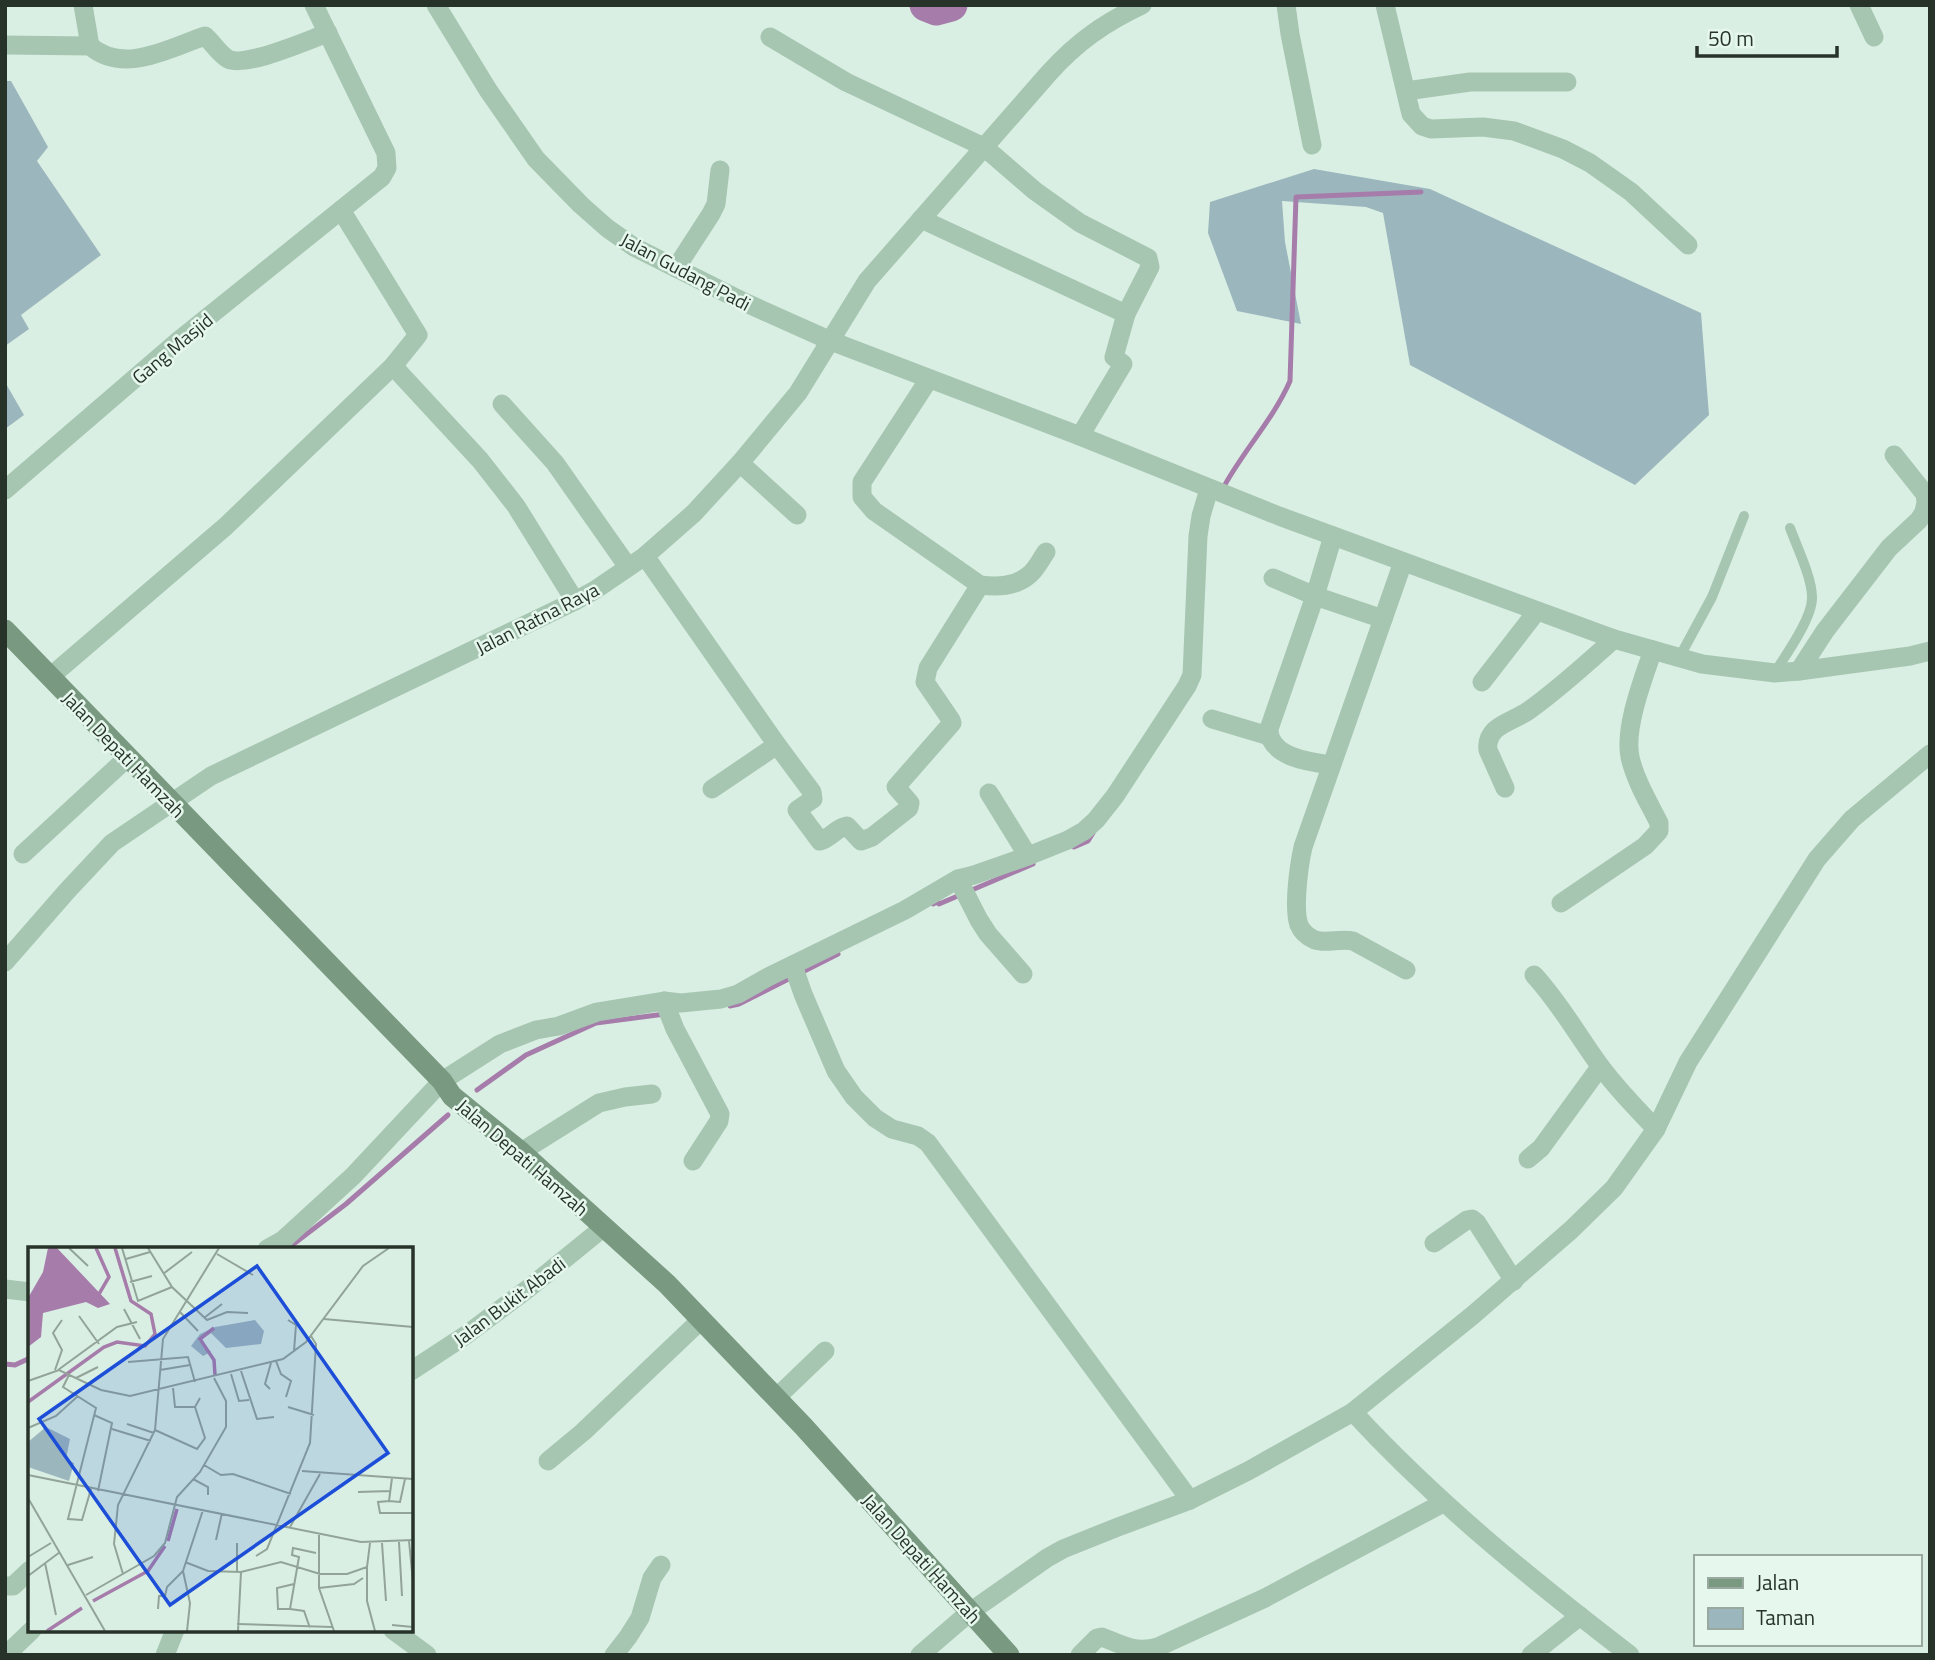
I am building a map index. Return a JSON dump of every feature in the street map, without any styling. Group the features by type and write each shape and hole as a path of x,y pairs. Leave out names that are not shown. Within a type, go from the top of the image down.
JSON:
{"main road":[{"name":"Jalan Depati Hamzah","path":"9,641 50,677 442,1081 452,1096 521,1152 667,1284 776,1398 1009,1655"}],"street":[{"path":"83,5 90,46 95,51 116,58 148,57 205,36 225,58 247,61 328,33"},
{"name":"Gang Masjid","path":"5,490 177,342 382,177 387,167 386,153 314,5"},
{"name":"Jalan Gudang Padi","path":"436,5 488,90 536,159 607,228 634,247 744,302 831,341 1333,536 1614,639 1679,658 1702,664 1775,673 1910,656 1930,650"},
{"name":"Jalan Ratna Raya","path":"5,962 66,891 112,844 211,776 575,601 645,556 694,513 799,393 867,281 1054,66 1076,44 1115,18 1142,5"},
{"path":"1286,5 1312,145"},
{"path":"1385,5 1411,114 1422,126 1431,129 1483,127 1514,131 1563,149 1590,163 1631,192 1688,245"},
{"path":"1859,5 1874,37"},
{"path":"770,37 846,82 984,147 1035,191 1080,223 1148,258 1150,267 1126,314 1114,357 1123,365 1080,436"},
{"path":"5,45 90,46"},
{"path":"1406,91 1470,82 1567,82"},
{"path":"677,268 716,204 720,170"},
{"path":"50,677 226,526 393,366 418,335 341,210"},
{"path":"921,219 1126,314"},
{"path":"393,366 480,460 516,506 575,601"},
{"path":"929,379 862,482 862,497 874,512 980,585 1010,585 1029,575 1046,552"},
{"path":"502,404 555,463 628,567"},
{"path":"1799,671 1825,631 1889,548 1924,512 1925,494 1894,455"},
{"path":"740,463 797,514"},
{"path":"271,1247 283,1240 353,1176 442,1081 500,1044 597,1012 669,1014 681,1003 721,999 738,994 768,977 794,969 974,876 1068,841 1084,831 1115,796 1192,675 1201,516 1221,494"},
{"path":"1331,765 1312,763 1295,757 1273,744 1269,729 1315,597 1333,536"},
{"path":"645,556 812,792 813,799 797,810 820,842 842,826 848,826 861,841 872,837 909,808 909,803 897,787 952,723 925,682 928,668 980,585"},
{"path":"1403,562 1300,860 1298,923 1311,939 1324,942 1344,939 1353,941 1406,970"},
{"path":"1273,578 1315,597 1383,619"},
{"path":"1482,682 1537,611"},
{"path":"1506,788 1488,751 1491,735 1560,687 1614,639"},
{"path":"1560,902 1645,846 1659,831 1659,823 1633,767 1629,744 1641,685 1653,650"},
{"path":"1212,719 1269,736"},
{"path":"712,789 777,745"},
{"path":"920,1655 970,1612 1028,1570 1063,1549 1190,1500 1353,1412 1514,1281 1600,1203 1627,1173 1656,1129 1688,1062 1817,859 1852,819 1930,754"},
{"path":"23,854 127,758"},
{"path":"989,793 1028,856"},
{"path":"961,885 988,934 1023,974"},
{"path":"794,969 836,1071 854,1097 875,1118 892,1129 918,1136 928,1143 1190,1500"},
{"path":"1534,975 1549,991 1601,1067 1656,1129"},
{"path":"669,1014 720,1114 719,1121 693,1161"},
{"path":"1528,1159 1541,1148 1601,1067"},
{"path":"521,1152 599,1103 652,1094"},
{"path":"1433,1243 1467,1220 1472,1220 1477,1223 1514,1281"},
{"name":"Jalan Bukit Abadi","path":"413,1370 466,1335 529,1288 604,1227"},
{"path":"5,1289 28,1292"},
{"path":"548,1461 583,1432 701,1320"},
{"path":"776,1398 825,1351"},
{"path":"1353,1412 1443,1503 1630,1655"},
{"path":"1080,1655 1102,1637 1132,1650 1144,1651 1158,1647 1265,1598 1443,1503"},
{"path":"614,1655 640,1618 652,1578 661,1565"},
{"path":"5,1586 13,1587 28,1572"},
{"path":"1531,1655 1580,1616"},
{"path":"7,1654 30,1632"},
{"path":"165,1655 174,1632"},
{"path":"396,1632 427,1655"}],"lane":[{"path":"1679,658 1712,597 1744,516"},
{"path":"1775,673 1810,612 1812,597 1806,570 1790,528"}],"green space":[{"path":"5,81 11,81 48,147 37,161 101,255 21,315 29,329 5,346"},
{"path":"1314,169 1430,189 1701,313 1709,415 1635,485 1410,365 1383,213 1366,207 1282,201 1285,242 1301,324 1237,311 1208,233 1210,202"},
{"path":"5,382 24,415 5,429"}],"waterway":[{"path":"926,5 936,9 951,5"},
{"path":"1222,490 1290,381 1296,197 1421,192"},
{"path":"1074,847 1088,841 1093,833"},
{"path":"933,904 939,904 1033,864"},
{"path":"730,1006 739,1004 838,954"},
{"path":"477,1090 526,1055 596,1023 665,1014"},
{"path":"290,1247 346,1204 448,1115"},
{"path":"5,1364 15,1365 28,1359"}]}
